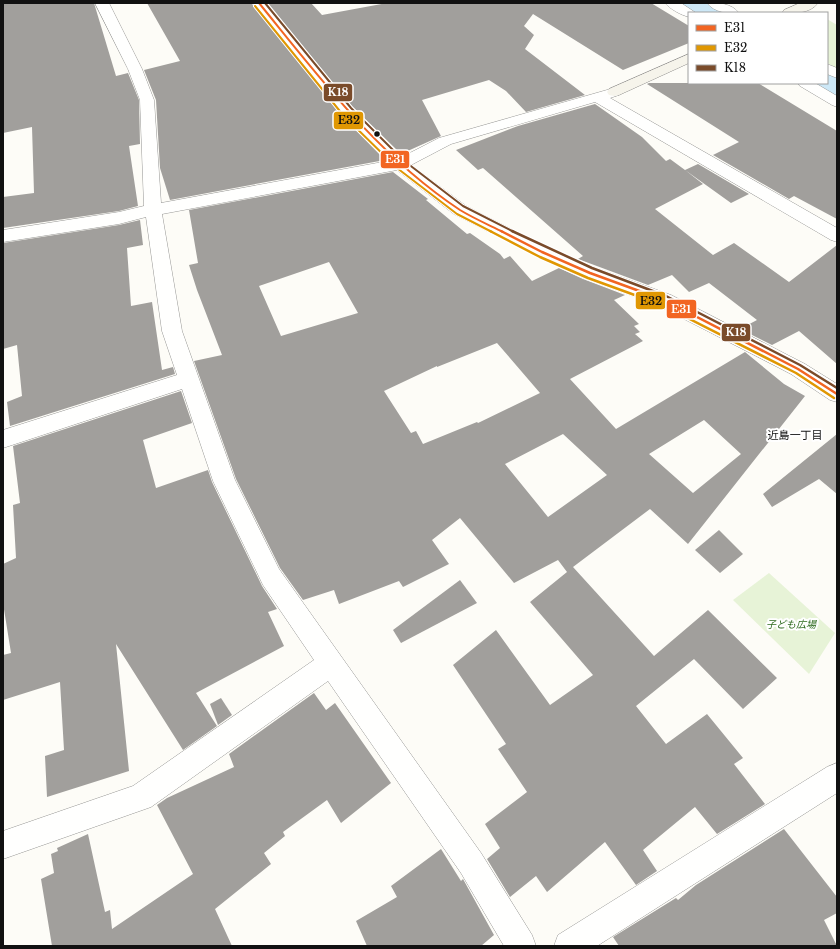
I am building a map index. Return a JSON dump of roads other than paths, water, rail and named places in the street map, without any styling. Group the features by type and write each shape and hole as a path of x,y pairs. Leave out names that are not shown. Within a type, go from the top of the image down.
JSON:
{"street":[{"path":"102,3 135,69 147,100 153,210 172,331 224,481 271,577 471,863 521,946"},
{"path":"259,3 346,111 400,164 460,210 542,252 590,273 664,300 798,369 837,394"},
{"path":"672,3 688,12"},
{"path":"714,3 730,12"},
{"path":"791,12 811,3"},
{"path":"3,236 119,218 153,210 400,164 445,141 614,92 688,58"},
{"path":"828,69 837,74"},
{"path":"807,84 837,102"},
{"path":"597,97 837,236"},
{"path":"3,440 188,379"},
{"path":"3,845 141,797 332,663"},
{"path":"569,946 837,777"}],"waterway":[{"path":"689,3 704,12"},
{"path":"828,84 837,90"}],"district":[{"name":"近島一丁目","path":"795,435"}],"park label":[{"name":"子ども広場","path":"791,624"}]}
